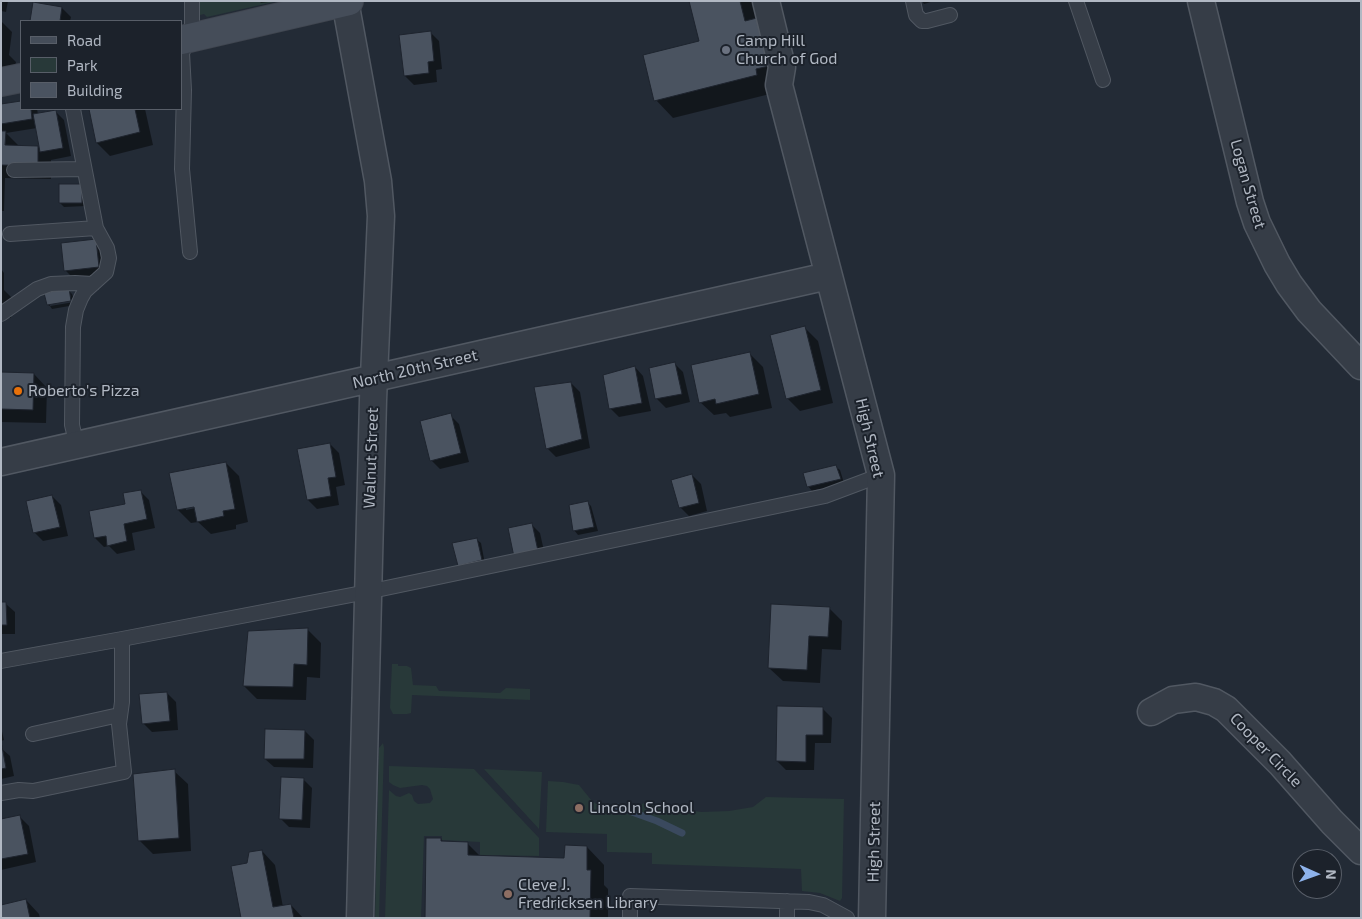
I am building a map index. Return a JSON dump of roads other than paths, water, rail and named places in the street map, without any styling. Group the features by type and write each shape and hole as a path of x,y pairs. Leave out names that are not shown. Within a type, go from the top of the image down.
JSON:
{"main road":[{"path":"185,39 346,2"},
{"path":"1,82 20,78"}],"street":[{"name":"High Street","path":"766,1 782,67 779,85 881,475 872,918"},
{"name":"Logan Street","path":"1201,1 1250,202 1257,223 1289,284 1309,310 1361,366"},
{"name":"Walnut Street","path":"346,2 378,181 381,216 374,378 360,918"},
{"name":"North 20th Street","path":"1,462 828,276"},
{"name":"Cooper Circle","path":"1151,712 1173,700 1196,697 1214,702 1226,709 1280,763 1332,822 1361,851"}],"lane":[{"path":"190,252 182,169 184,90 182,53 185,39 192,31 192,1"},
{"path":"912,1 916,15 922,21 950,15"},
{"path":"1076,1 1103,80"},
{"path":"73,110 96,228 107,248 109,258 106,272 81,298 76,310 73,327 72,425 77,446"},
{"path":"14,170 84,169"},
{"path":"10,234 96,228"},
{"path":"1,314 37,289 51,284 93,284"},
{"path":"1,661 368,592 826,496 881,475"},
{"path":"1,794 19,790 33,791 124,772 119,715 122,694 122,639"},
{"path":"33,734 119,715"},
{"path":"630,918 630,896 787,901 823,905 847,918"},
{"path":"787,901 787,918"}],"waterway":[{"path":"618,807 657,821 682,833"}],"place":[{"name":"Camp Hill Church of God","path":"726,50"},
{"name":"Roberto's Pizza","path":"18,391"},
{"name":"Lincoln School","path":"579,808"},
{"name":"Cleve J. Fredricksen Library","path":"508,894"}]}
